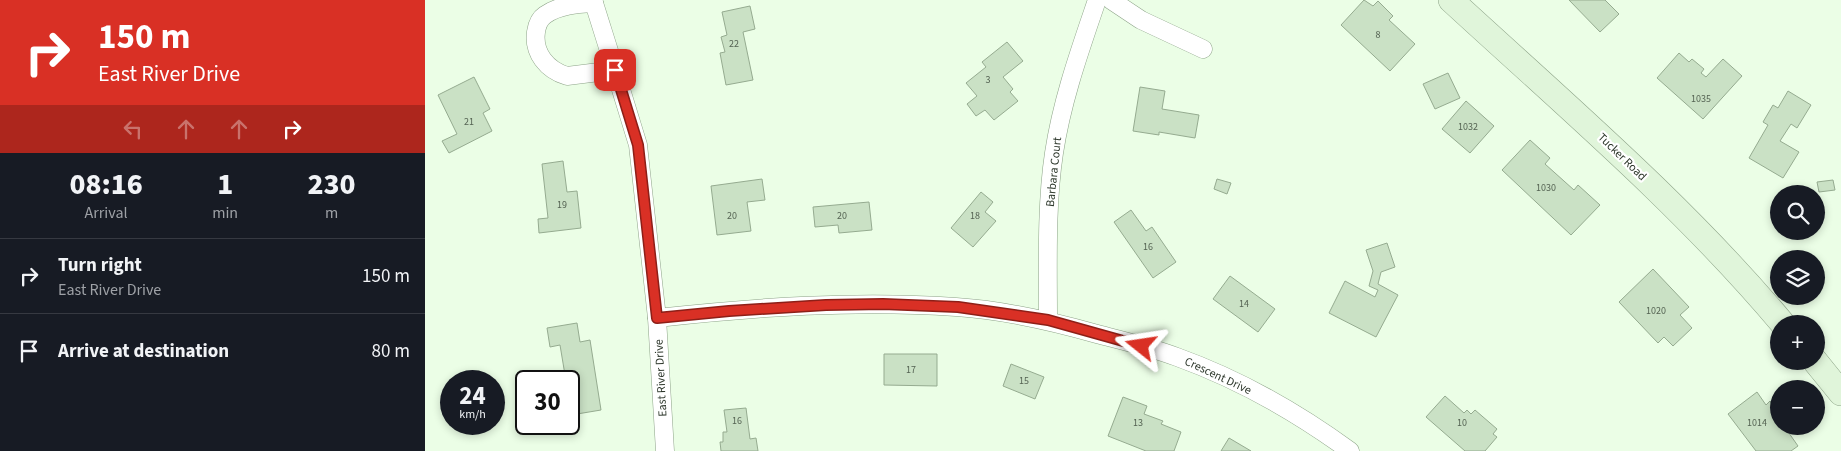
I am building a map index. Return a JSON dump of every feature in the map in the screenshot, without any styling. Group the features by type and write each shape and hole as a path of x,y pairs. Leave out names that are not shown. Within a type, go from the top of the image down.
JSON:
{"main road":[{"name":"Tucker Road","path":"1451,0 1590,126 1741,276 1775,315"},
{"path":"1822,370 1841,393"}],"street":[{"name":"Barbara Court","path":"1048,320 1048,253 1054,154 1070,78 1097,0"},
{"path":"1111,0 1141,20 1203,49"},
{"name":"East River Drive","path":"615,70 574,77 560,74 548,66 536,47 535,35 537,25 544,15 565,7 594,1 638,145 657,318 665,451"},
{"name":"Crescent Drive","path":"657,318 770,308 883,304 958,307 1048,320 1151,349 1204,368 1267,399 1350,451"}],"building":[{"path":"1364,0 1373,6 1378,1 1393,16 1389,20 1415,44 1390,71 1341,25"},
{"path":"1569,0 1605,0 1619,14 1600,32"},
{"path":"750,6 755,29 743,32 753,80 726,85 720,53 725,52 721,37 727,35 722,12"},
{"path":"1007,42 1023,61 1003,77 1013,89 1010,92 1018,101 994,120 985,110 976,116 967,104 977,96 966,83 986,67 982,62"},
{"path":"1679,53 1689,62 1692,59 1704,69 1701,73 1706,77 1723,59 1742,76 1703,119 1657,78"},
{"path":"1448,73 1460,98 1435,109 1423,84"},
{"path":"474,77 490,109 483,113 492,131 449,153 442,141 457,134 438,95"},
{"path":"1140,87 1165,91 1162,109 1199,115 1195,138 1159,132 1159,135 1133,131"},
{"path":"1788,91 1811,105 1797,128 1791,124 1780,141 1799,152 1783,178 1749,158 1768,125 1763,122 1773,105 1778,108"},
{"path":"1466,101 1494,126 1470,153 1442,129"},
{"path":"1530,140 1550,158 1545,164 1574,190 1578,185 1600,205 1571,235 1502,170"},
{"path":"563,161 567,192 577,191 581,228 539,233 538,219 548,218 542,164"},
{"path":"762,179 765,200 747,202 751,231 717,235 711,186"},
{"path":"1217,179 1231,183 1227,194 1214,189"},
{"path":"1833,180 1835,190 1825,191 1825,185 1818,185 1817,182"},
{"path":"981,192 993,202 985,212 996,221 973,247 951,228"},
{"path":"869,202 872,230 839,233 838,225 815,227 813,207"},
{"path":"1131,210 1146,231 1152,227 1176,262 1153,278 1114,222"},
{"path":"1387,243 1395,267 1381,272 1378,284 1398,295 1376,337 1329,313 1345,281 1375,297 1378,290 1369,286 1373,271 1366,250"},
{"path":"1653,269 1689,307 1680,315 1692,328 1673,346 1664,337 1658,343 1619,302"},
{"path":"1230,276 1275,309 1258,332 1213,299"},
{"path":"577,323 580,342 590,340 601,410 580,414 580,370 564,370 560,345 550,347 547,328"},
{"path":"884,354 937,354 937,386 884,385"},
{"path":"1011,364 1044,377 1035,399 1003,386"},
{"path":"1757,392 1766,405 1770,401 1770,435 1790,435 1798,446 1791,451 1756,451 1728,414"},
{"path":"1445,396 1464,413 1467,410 1471,414 1475,410 1497,429 1493,434 1497,437 1485,451 1465,451 1426,417"},
{"path":"1123,397 1147,406 1144,414 1163,421 1161,424 1181,432 1174,451 1146,451 1108,436"},
{"path":"746,408 750,439 756,438 758,451 721,451 720,442 723,442 723,432 727,432 724,410"},
{"path":"1229,438 1251,451 1221,451"}],"route":[{"path":"615,70 638,145 657,318 826,305 883,304 958,307 1048,320 1141,346"}]}
